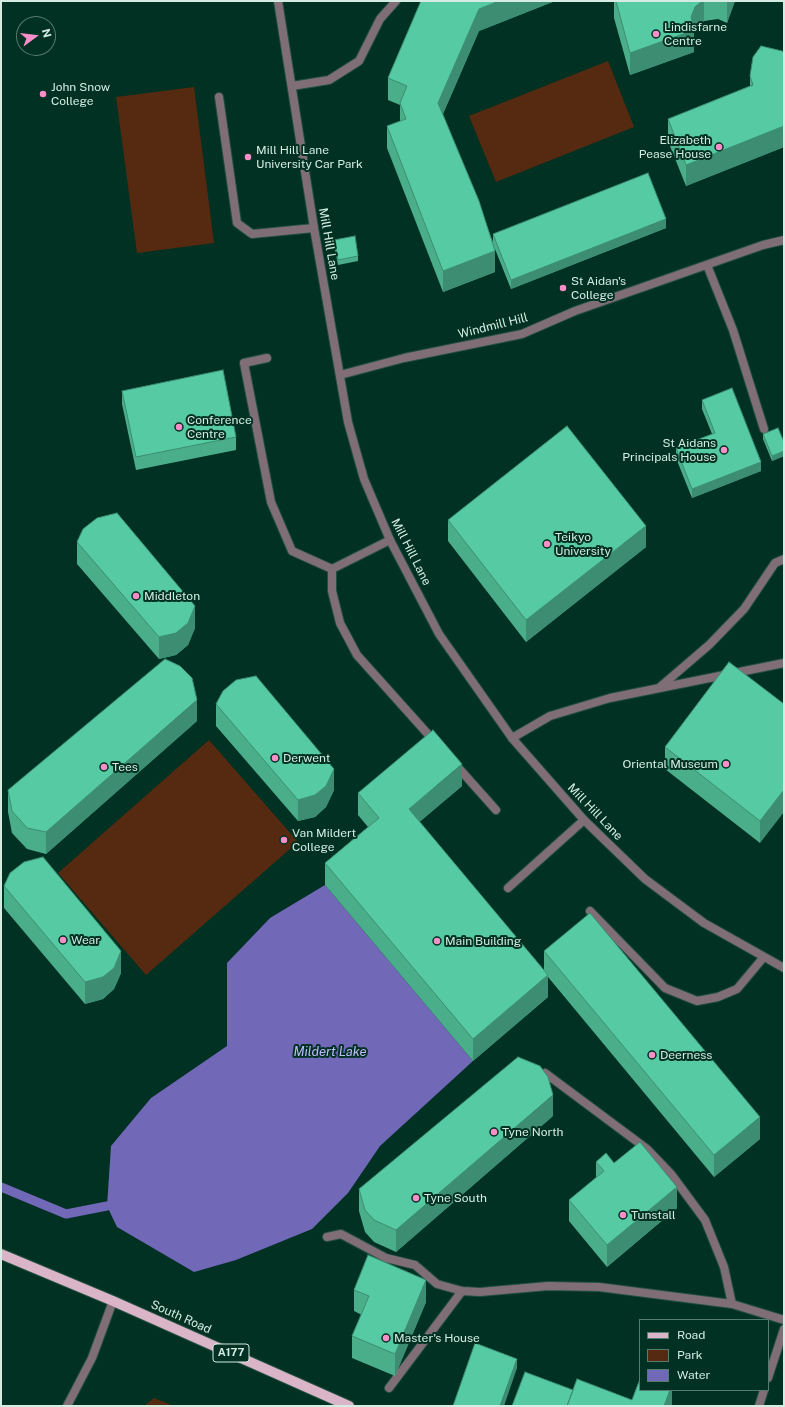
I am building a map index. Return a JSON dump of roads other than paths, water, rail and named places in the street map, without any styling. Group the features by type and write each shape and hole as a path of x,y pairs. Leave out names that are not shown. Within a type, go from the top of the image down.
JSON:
{"main road":[{"name":"South Road","path":"1,1254 113,1301 349,1406"}],"street":[{"name":"Mill Hill Lane","path":"278,1 314,228 348,422 364,479 390,540 439,634 512,738 584,820 645,879 704,923 763,958 784,968"},
{"path":"292,86 329,80 359,61 380,19 396,1"},
{"path":"219,97 237,223 252,234 314,228"},
{"name":"Windmill Hill","path":"340,375 404,358 522,334 575,311 762,245 784,240"},
{"path":"707,265 733,330 764,429"},
{"path":"267,358 244,363 271,502 292,551 332,569"},
{"path":"332,569 390,540"},
{"path":"660,688 709,645 744,609 775,563 784,559"},
{"path":"332,569 332,592 340,623 357,655 439,747"},
{"path":"512,738 550,716 610,698 784,663"},
{"path":"449,758 496,810"},
{"path":"508,888 584,820"},
{"path":"590,911 665,988 697,1001 718,997 737,989 763,958"},
{"path":"545,1073 648,1149 672,1174 705,1220 724,1267 732,1304"},
{"path":"327,1237 341,1234 386,1258 415,1264 437,1284 462,1291 480,1292 548,1286 599,1287 732,1304 784,1320"},
{"path":"389,1388 462,1291"},
{"path":"67,1406 92,1358 113,1301"},
{"path":"769,1375 784,1329"},
{"path":"759,1406 764,1391"}],"water":[{"name":"Mildert Lake","path":"325,885 473,1061 380,1146 348,1193 312,1229 236,1260 194,1272 117,1227 107,1206 111,1146 151,1098 227,1046 227,963 270,918"}],"waterway":[{"path":"1,1187 66,1214 107,1206"}],"place":[{"name":"Lindisfarne Centre","path":"656,34"},
{"name":"John Snow College","path":"43,94"},
{"name":"Elizabeth Pease House","path":"719,147"},
{"name":"Mill Hill Lane University Car Park","path":"248,157"},
{"name":"St Aidan's College","path":"563,288"},
{"name":"Conference Centre","path":"179,427"},
{"name":"St Aidans Principals House","path":"724,450"},
{"name":"Teikyo University","path":"547,544"},
{"name":"Middleton","path":"136,596"},
{"name":"Derwent","path":"275,758"},
{"name":"Oriental Museum","path":"726,764"},
{"name":"Tees","path":"104,767"},
{"name":"Van Mildert College","path":"284,840"},
{"name":"Wear","path":"63,940"},
{"name":"Main Building","path":"437,941"},
{"name":"Deerness","path":"652,1055"},
{"name":"Tyne North","path":"494,1132"},
{"name":"Tyne South","path":"416,1198"},
{"name":"Tunstall","path":"623,1215"},
{"name":"Master's House","path":"386,1338"}]}
